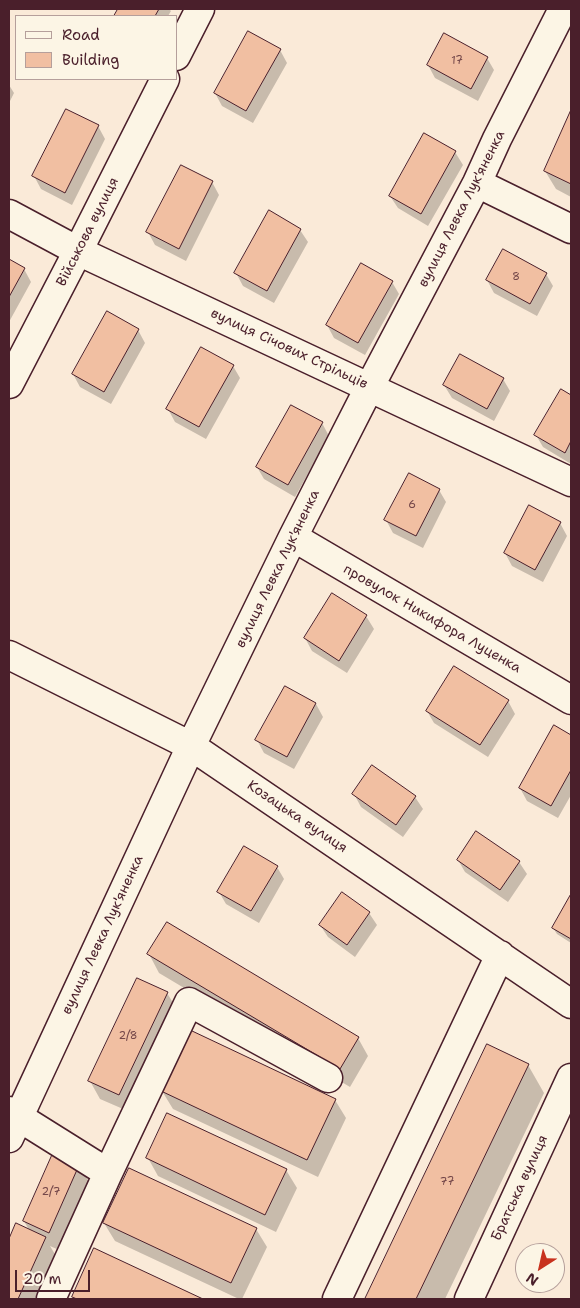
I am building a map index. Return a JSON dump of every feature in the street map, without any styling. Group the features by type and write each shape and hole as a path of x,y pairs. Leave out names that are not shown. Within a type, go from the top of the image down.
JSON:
{"street":[{"path":"178,52 200,9"},
{"name":"вулиця Левка Лук'яненка","path":"12,1122 293,537 477,183 497,139 563,9"},
{"name":"Військова вулиця","path":"9,384 164,80"},
{"path":"477,183 571,229"},
{"name":"вулиця Січових Стрільців","path":"9,214 78,251 370,386 571,482"},
{"name":"провулок Никифора Луценка","path":"293,537 571,700"},
{"name":"Козацька вулиця","path":"9,655 191,746 571,1004"},
{"path":"337,1299 500,955"},
{"path":"51,1299 189,1002 328,1078"},
{"name":"Братська вулиця","path":"469,1299 571,1078"},
{"path":"12,1122 108,1174"}],"building":[{"path":"118,9 159,9 156,15 115,15"},
{"path":"248,31 281,49 246,111 214,93"},
{"path":"444,33 488,57 471,89 427,65"},
{"path":"66,109 99,125 65,193 32,176"},
{"path":"571,110 571,184 544,171"},
{"path":"424,133 456,151 421,214 389,196"},
{"path":"181,165 213,181 179,249 146,232"},
{"path":"269,210 301,229 267,291 234,273"},
{"path":"503,249 547,273 530,304 486,280"},
{"path":"9,259 25,268 9,297"},
{"path":"361,263 393,281 358,343 326,325"},
{"path":"107,311 139,329 104,392 72,374"},
{"path":"201,347 234,365 199,427 166,409"},
{"path":"460,354 504,378 487,409 443,385"},
{"path":"561,389 571,395 571,441 565,453 534,435"},
{"path":"291,405 323,422 288,485 256,467"},
{"path":"409,473 440,489 416,536 384,520"},
{"path":"529,505 561,522 535,570 504,553"},
{"path":"332,593 367,615 339,661 304,638"},
{"path":"454,666 509,700 480,745 426,711"},
{"path":"285,686 316,703 287,757 255,740"},
{"path":"554,725 571,735 571,770 551,806 519,788"},
{"path":"372,765 416,796 396,825 352,794"},
{"path":"476,831 520,861 500,890 457,860"},
{"path":"244,846 278,866 251,911 217,892"},
{"path":"342,892 370,912 347,945 319,925"},
{"path":"571,894 571,939 552,928"},
{"path":"167,922 359,1037 340,1069 147,954"},
{"path":"137,978 168,992 119,1095 88,1081"},
{"path":"190,1030 336,1099 307,1160 161,1091"},
{"path":"487,1044 529,1064 416,1299 365,1299"},
{"path":"167,1113 287,1169 265,1215 146,1158"},
{"path":"54,1151 80,1163 49,1233 23,1221"},
{"path":"129,1168 257,1228 231,1283 103,1223"},
{"path":"16,1223 46,1237 18,1299 9,1299 9,1239"},
{"path":"94,1248 203,1299 77,1299 72,1297"}]}
